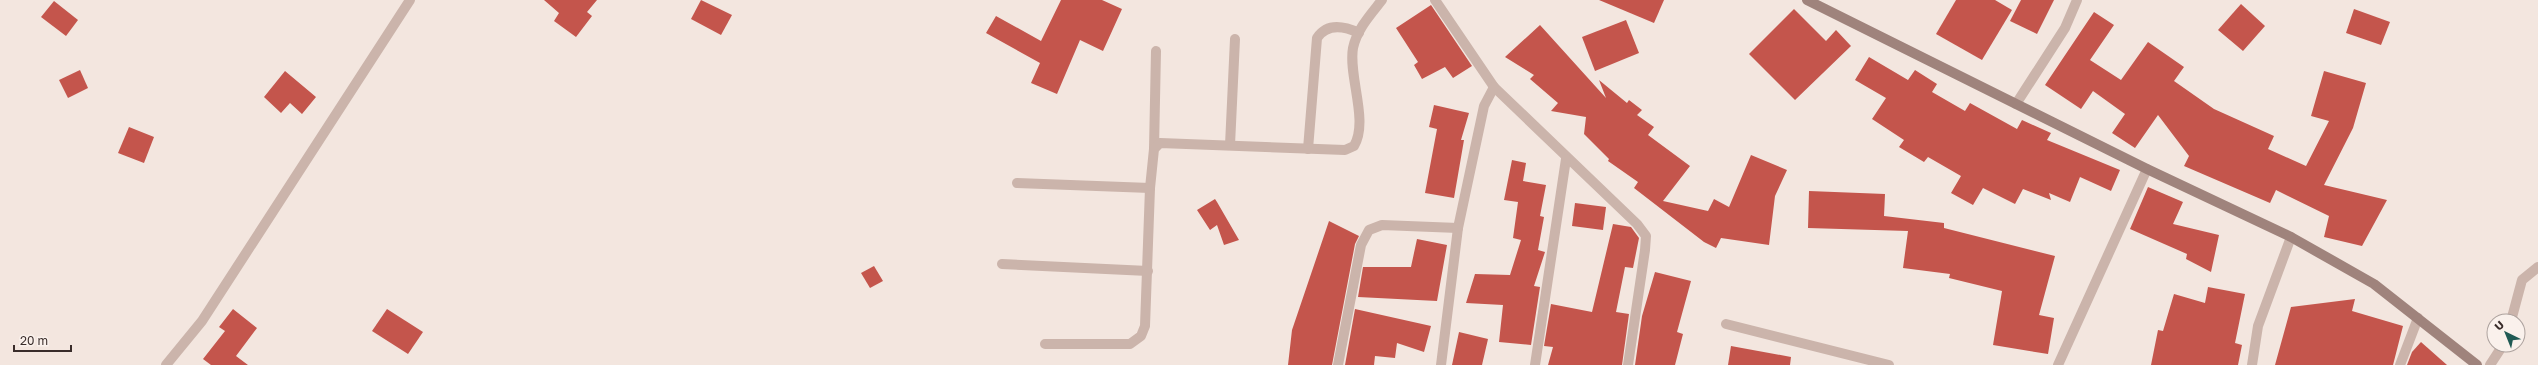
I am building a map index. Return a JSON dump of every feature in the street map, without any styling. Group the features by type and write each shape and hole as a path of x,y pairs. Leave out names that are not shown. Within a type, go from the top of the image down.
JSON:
{"street":[{"path":"166,365 202,321 410,0"},
{"path":"1154,149 1163,142 1308,149 1345,150 1351,148 1356,143 1359,125 1352,55 1359,33 1382,0"},
{"path":"1435,0 1494,87 1566,159 1637,224 1646,236 1646,250 1628,365"},
{"path":"1806,0 2147,169 2291,237 2374,284 2477,365"},
{"path":"2016,104 2065,28 2077,0"},
{"path":"1308,149 1316,38 1327,28 1335,27 1348,28 1359,33"},
{"path":"1230,145 1235,39"},
{"path":"1045,344 1130,344 1141,336 1145,326 1150,188 1154,149 1156,51"},
{"path":"1441,365 1458,228 1484,106 1494,87"},
{"path":"1535,365 1566,159"},
{"path":"2058,365 2147,169"},
{"path":"1017,183 1150,188"},
{"path":"1338,365 1361,244 1366,233 1382,225 1458,228"},
{"path":"2252,365 2258,326 2291,237"},
{"path":"1002,264 1148,271"},
{"path":"2513,313 2522,280 2538,267"},
{"path":"2400,365 2418,318"},
{"path":"1726,324 1889,365"},
{"path":"2490,365 2498,353"}],"building":[{"path":"544,0 597,0 587,12 592,16 576,37 554,21 559,13"},
{"path":"701,0 732,15 721,35 691,19"},
{"path":"1061,0 1102,0 1122,9 1103,51 1080,40 1057,94 1031,83 1040,63 986,33 996,16 1041,41"},
{"path":"1599,0 1664,0 1654,23"},
{"path":"1956,0 1995,0 2012,10 1982,60 1936,34"},
{"path":"2021,0 2054,0 2037,34 2010,21"},
{"path":"54,1 78,20 66,36 41,17"},
{"path":"2241,4 2265,26 2243,51 2218,30"},
{"path":"1431,5 1472,66 1453,78 1445,67 1422,79 1414,65 1418,62 1396,28"},
{"path":"1794,9 1826,41 1836,30 1851,46 1795,100 1749,54"},
{"path":"2354,9 2390,22 2381,45 2346,33"},
{"path":"2094,12 2114,25 2090,60 2121,80 2148,42 2184,67 2174,81 2214,109 2274,136 2268,149 2306,166 2329,121 2311,116 2324,71 2366,83 2353,128 2324,185 2387,200 2362,246 2324,237 2329,216 2276,190 2270,203 2184,166 2189,156 2158,115 2135,148 2112,133 2125,114 2093,91 2081,109 2045,85"},
{"path":"1626,20 1639,53 1595,71 1582,37"},
{"path":"1540,25 1606,98 1599,80 1627,103 1629,100 1642,110 1637,115 1654,127 1648,135 1690,166 1663,201 1708,211 1714,199 1729,207 1751,155 1787,170 1775,196 1769,245 1721,238 1716,248 1704,242 1634,188 1638,182 1608,161 1609,159 1584,134 1586,117 1551,111 1558,103 1530,79 1534,75 1505,57"},
{"path":"1869,57 1908,80 1915,70 1937,84 1932,92 1965,111 1970,103 2017,129 2022,120 2051,133 2047,140 2120,170 2111,191 2080,177 2070,202 2049,193 2051,200 2023,189 2015,204 1983,188 1973,205 1951,193 1961,176 1928,157 1924,162 1899,147 1904,140 1872,119 1886,98 1855,80"},
{"path":"80,70 88,88 68,98 59,80"},
{"path":"285,71 316,97 302,114 290,103 281,113 264,97"},
{"path":"1434,105 1469,113 1461,140 1464,140 1454,198 1425,193 1437,129 1429,127"},
{"path":"129,127 154,137 144,163 118,153"},
{"path":"1512,160 1526,163 1523,181 1546,185 1540,216 1544,217 1538,250 1545,252 1534,286 1540,287 1531,345 1499,342 1503,305 1466,303 1475,274 1510,275 1521,240 1513,238 1518,202 1504,200"},
{"path":"2148,187 2183,202 2173,224 2219,235 2211,272 2186,259 2187,254 2130,229"},
{"path":"1809,191 1885,194 1884,216 1944,223 1944,228 2055,256 2039,315 2054,318 2048,354 1993,345 2002,291 1949,278 1950,274 1903,268 1908,231 1808,228"},
{"path":"1215,199 1239,240 1224,245 1217,225 1210,230 1197,210"},
{"path":"1575,203 1606,207 1603,230 1572,226"},
{"path":"1329,221 1359,236 1355,244 1332,365 1288,365 1292,330"},
{"path":"1613,224 1631,227 1639,238 1633,268 1625,267 1616,312 1629,314 1622,365 1548,365 1553,347 1544,346 1551,304 1592,312"},
{"path":"1417,239 1447,245 1437,301 1358,297 1363,267 1411,267"},
{"path":"874,266 883,281 870,288 861,273"},
{"path":"1655,272 1691,281 1677,332 1683,334 1675,365 1635,365 1642,316"},
{"path":"2208,287 2245,294 2235,343 2242,345 2238,365 2151,365 2158,330 2163,331 2174,294 2205,303"},
{"path":"2355,299 2352,311 2403,326 2393,365 2275,365 2291,307"},
{"path":"233,309 257,328 236,356 248,365 211,365 203,359 225,331 219,327"},
{"path":"387,309 423,332 408,354 372,331"},
{"path":"1355,309 1431,326 1424,352 1397,343 1395,358 1375,356 1374,365 1345,365"},
{"path":"1459,332 1488,339 1482,365 1452,365"},
{"path":"2421,342 2447,365 2407,365 2412,352"},
{"path":"1731,346 1791,357 1790,365 1728,365"}]}
